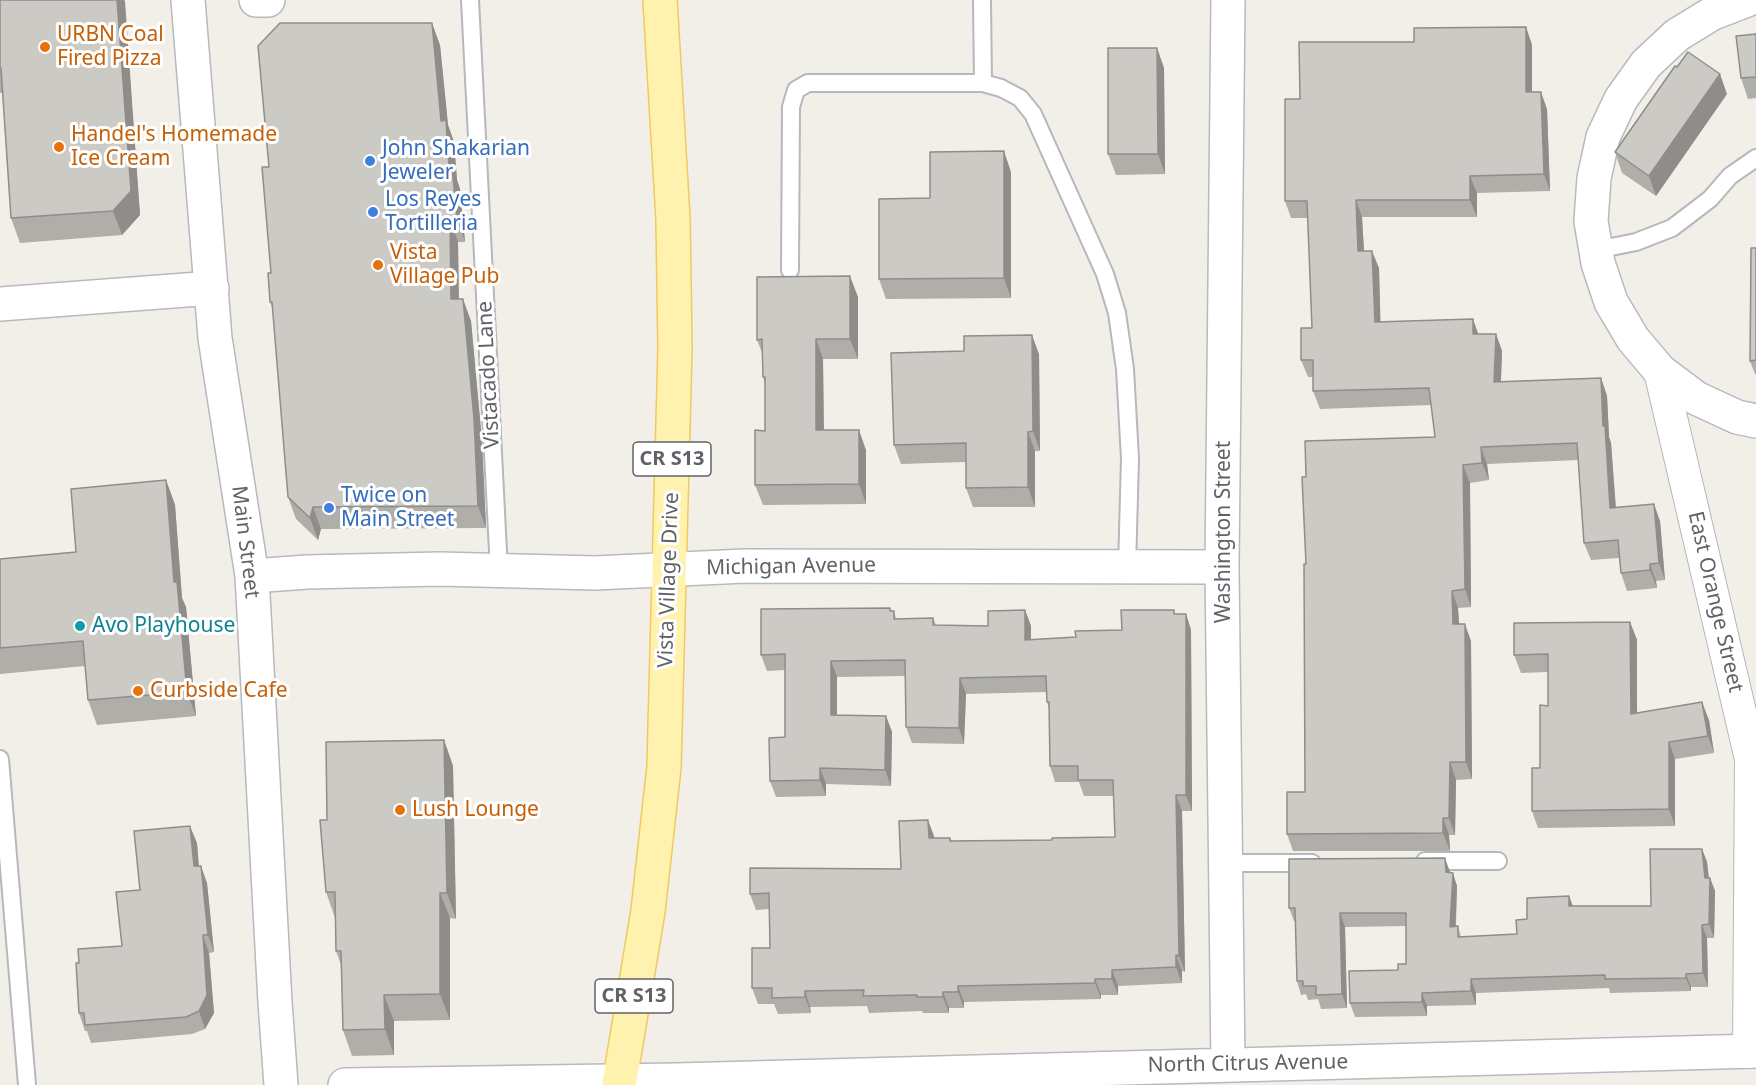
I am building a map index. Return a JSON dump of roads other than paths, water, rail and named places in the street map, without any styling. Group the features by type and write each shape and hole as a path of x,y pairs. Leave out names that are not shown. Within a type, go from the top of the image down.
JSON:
{"main road":[{"name":"Vista Village Drive","path":"620,1083 648,911 664,767 675,348 673,219 660,0"}],"street":[{"name":"Main Street","path":"188,0 215,338 252,576 281,1085"},
{"path":"256,0 268,0"},
{"name":"Washington Street","path":"1228,0 1222,567 1228,1065"},
{"path":"1747,0 1713,13 1677,36 1646,64 1621,99 1603,137 1594,178 1591,221 1598,263 1611,302 1633,339 1660,371 1696,398 1737,417 1756,422"},
{"path":"0,304 212,288"},
{"name":"East Orange Street","path":"1660,371 1751,759 1753,1051"},
{"name":"Michigan Avenue","path":"252,576 318,571 440,569 595,573 745,566 1222,567"},
{"name":"North Citrus Avenue","path":"345,1085 620,1083 1753,1051"}],"lane":[{"name":"Vistacado Lane","path":"470,0 499,571"},
{"path":"982,0 983,83"},
{"path":"790,270 791,107 796,90 808,84 983,83 1001,88 1020,98 1033,114 1105,274 1117,313 1125,369 1130,459 1127,567"},
{"path":"1596,250 1636,242 1672,228 1710,199 1730,176 1756,158"},
{"path":"0,759 27,1085"},
{"path":"1403,862 1498,861"},
{"path":"1226,864 1332,862"}],"place":[{"name":"URBN Coal Fired Pizza","path":"45,47"},
{"name":"Handel's Homemade Ice Cream","path":"59,147"},
{"name":"John Shakarian Jeweler","path":"370,161"},
{"name":"Los Reyes Tortilleria","path":"373,212"},
{"name":"Vista Village Pub","path":"378,265"},
{"name":"Twice on Main Street","path":"329,508"},
{"name":"Avo Playhouse","path":"80,626"},
{"name":"Curbside Cafe","path":"138,691"},
{"name":"Lush Lounge","path":"400,810"}]}
